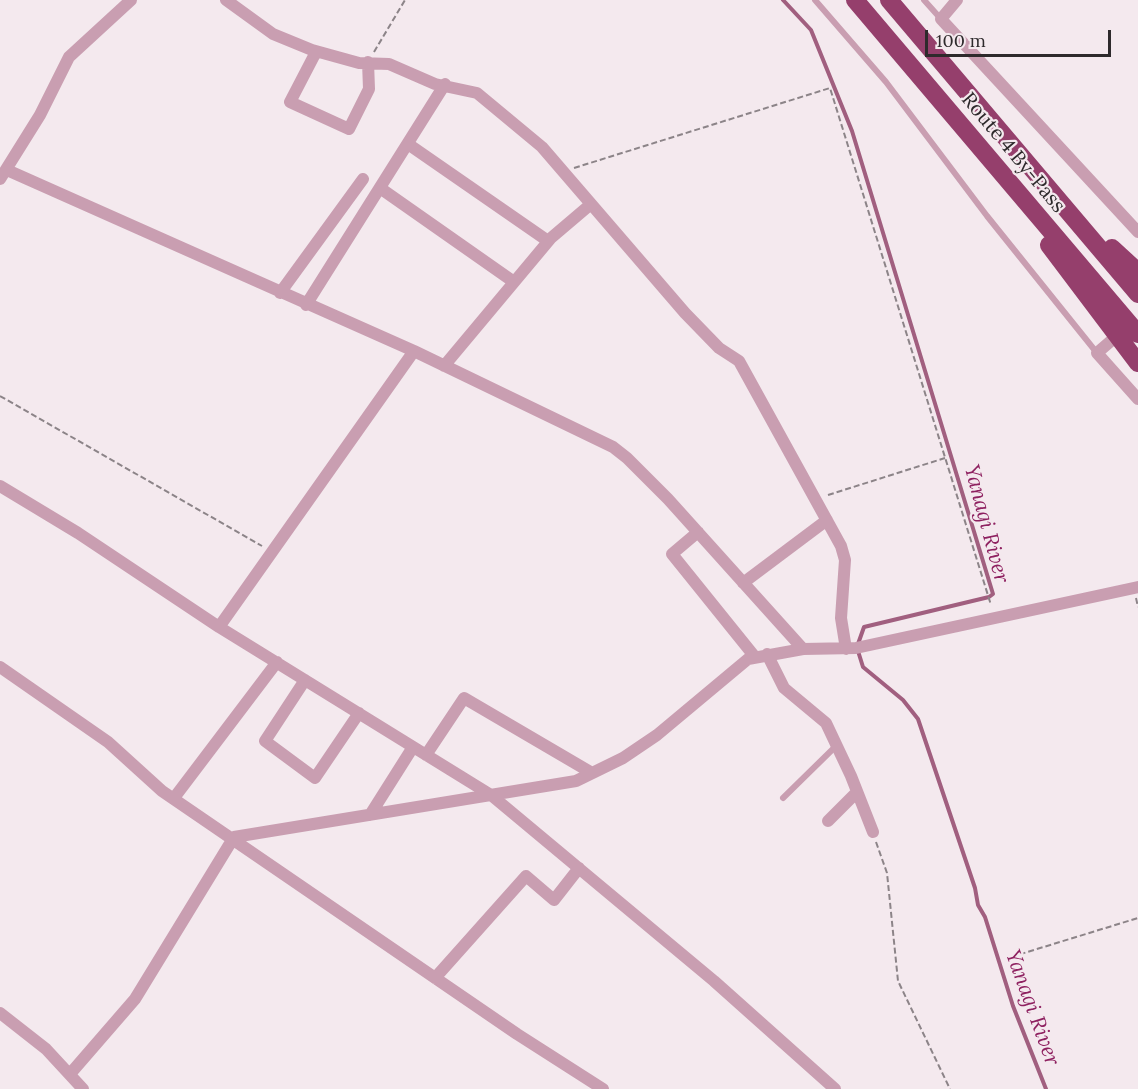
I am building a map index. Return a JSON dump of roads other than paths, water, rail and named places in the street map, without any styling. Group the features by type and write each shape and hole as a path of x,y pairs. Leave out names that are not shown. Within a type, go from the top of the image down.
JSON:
{"highway":[{"name":"Route 4 By-Pass","path":"855,0 1138,334"},
{"name":"Route 4 By-Pass","path":"889,0 1138,294"},
{"path":"988,157 1064,266 1138,363"},
{"path":"1052,191 1138,272"}],"street":[{"path":"131,0 69,57 40,115 3,175 414,351 613,447 644,474 803,649"},
{"path":"226,0 273,34 316,52 338,59 389,64 435,84 445,84 477,93 542,147 685,313 719,348 739,361 827,520 845,560 841,618 846,649"},
{"path":"957,0 941,20 1138,232"},
{"path":"316,52 290,102 349,129 369,89 368,62"},
{"path":"306,305 445,84"},
{"path":"408,144 548,241"},
{"path":"280,293 363,179"},
{"path":"380,188 514,282"},
{"path":"444,366 548,241 591,204"},
{"path":"1112,340 1097,353 1138,399"},
{"path":"219,627 414,351"},
{"path":"0,486 78,533 219,627 491,795 714,981 835,1089"},
{"path":"743,583 827,520"},
{"path":"698,532 672,554 755,657"},
{"path":"70,1074 135,999 234,837 576,781 623,758 657,735 748,659 803,649 846,649 996,620 1138,588"},
{"path":"767,654 784,688 826,723 873,832"},
{"path":"174,798 277,662"},
{"path":"0,667 108,742 174,798 234,837 435,978 603,1089"},
{"path":"305,680 265,741 315,778 359,713"},
{"path":"426,755 464,698 592,773"},
{"path":"370,815 413,747"},
{"path":"828,822 857,792"},
{"path":"435,978 526,876 554,900 579,868"},
{"path":"0,1014 46,1049 83,1089"}],"lane":[{"path":"815,0 886,82 987,216 1097,353"},
{"path":"924,0 941,20"},
{"path":"783,798 836,745"}],"waterway":[{"name":"Yanagi River","path":"783,0 811,30 852,131 993,594 989,597 864,627 858,644"},
{"name":"Yanagi River","path":"858,651 863,667 903,700 918,719 975,888 978,905 985,917 1013,1006 1046,1089"}]}
